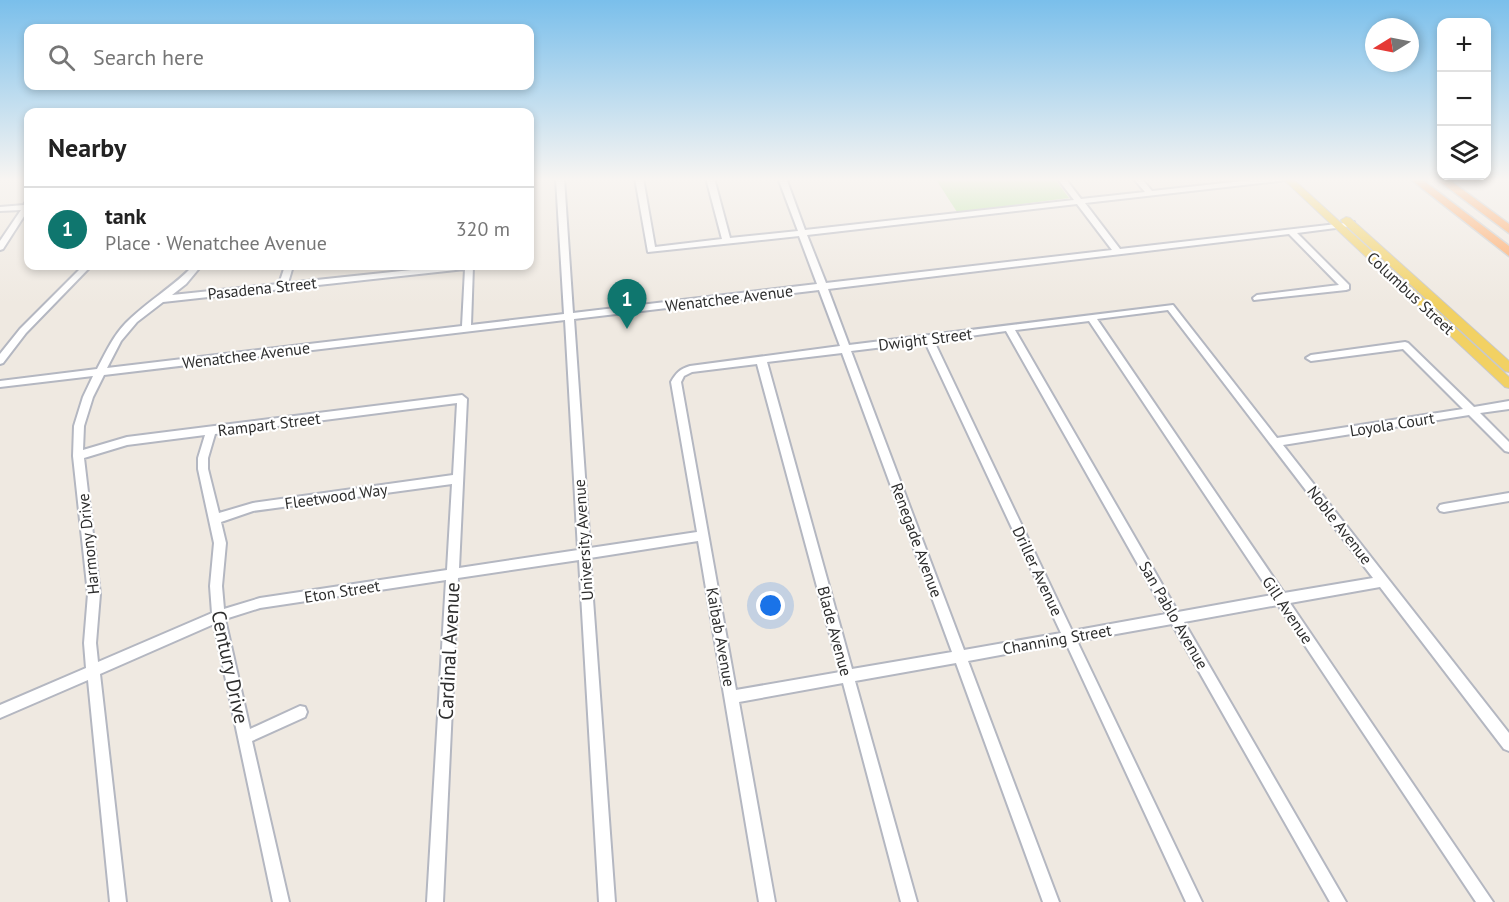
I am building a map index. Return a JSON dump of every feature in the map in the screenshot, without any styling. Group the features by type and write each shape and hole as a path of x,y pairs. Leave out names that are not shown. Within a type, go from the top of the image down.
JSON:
{"highway":[{"path":"1468,220 1509,252"},
{"path":"1495,220 1509,231"}],"main road":[{"name":"Columbus Street","path":"1338,220 1509,368"},
{"name":"Columbus Street","path":"1339,220 1509,384"}],"street":[{"path":"0,247 18,220"},
{"name":"University Avenue","path":"562,220 607,902"},
{"path":"646,220 651,250 918,220"},
{"path":"721,220 727,241"},
{"name":"Renegade Avenue","path":"797,220 1051,902"},
{"path":"1094,220 1118,252"},
{"name":"Wenatchee Avenue","path":"0,384 1344,225"},
{"path":"1257,298 1346,286 1291,231"},
{"path":"0,361 22,331 83,270"},
{"name":"Harmony Drive","path":"117,902 92,671 90,643 94,594 78,456 79,426 82,411 110,348 125,329 183,282 194,270"},
{"path":"283,286 288,270"},
{"path":"376,276 377,270"},
{"name":"Pasadena Street","path":"162,299 432,270"},
{"path":"466,329 469,270"},
{"name":"Dwight Street","path":"680,374 690,369 761,359 1170,307"},
{"name":"Noble Avenue","path":"1170,307 1509,743"},
{"name":"Gill Avenue","path":"1091,317 1485,902"},
{"name":"San Pablo Avenue","path":"1009,328 1338,902"},
{"name":"Driller Avenue","path":"928,338 1194,902"},
{"path":"1311,358 1405,345 1509,448"},
{"name":"Blade Avenue","path":"761,359 909,902"},
{"name":"Kaibab Avenue","path":"680,374 676,382 767,902"},
{"name":"Rampart Street","path":"78,456 127,441 462,399"},
{"name":"Cardinal Avenue","path":"435,902 462,399"},
{"name":"Loyola Court","path":"1275,442 1509,405"},
{"name":"Century Drive","path":"211,431 206,446 204,469 220,543 216,586 218,616 281,902"},
{"name":"Fleetwood Way","path":"215,519 253,507 458,479"},
{"path":"1444,508 1509,497"},
{"name":"Eton Street","path":"0,711 218,616 260,603 703,536"},
{"name":"Channing Street","path":"731,697 1383,581"},
{"path":"245,738 300,712"}],"place":[{"name":"tank","path":"627,329"}]}
